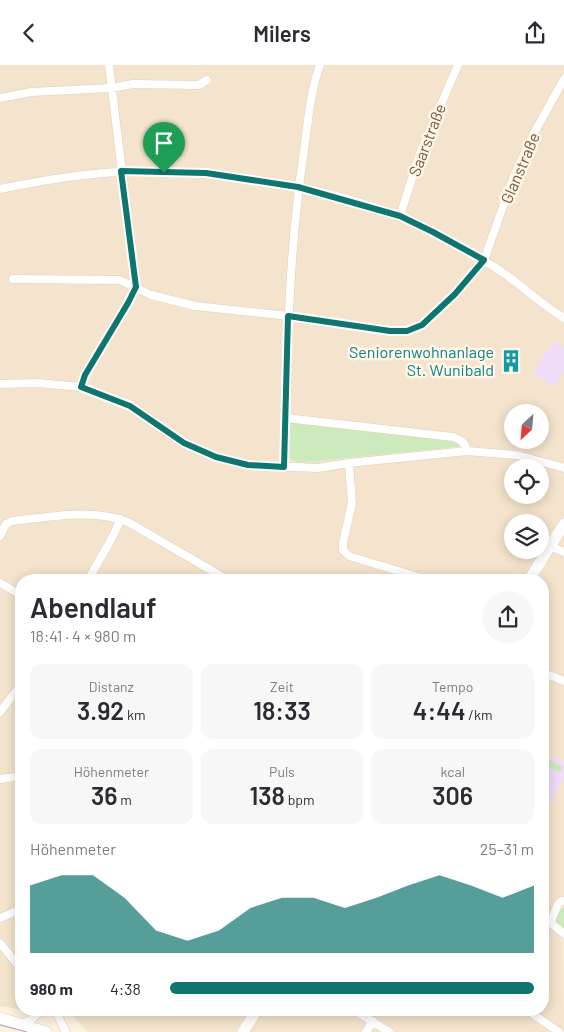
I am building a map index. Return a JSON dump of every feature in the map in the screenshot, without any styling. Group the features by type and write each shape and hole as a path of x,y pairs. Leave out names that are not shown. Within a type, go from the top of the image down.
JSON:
{"main road":[{"path":"533,574 564,524"},
{"path":"243,1032 253,1016"},
{"path":"0,1018 46,1032"}],"street":[{"path":"81,387 85,375 136,287 111,88 110,65"},
{"path":"284,467 288,316 298,187 314,84 320,65"},
{"name":"Saarstraße","path":"400,216 423,145 458,65"},
{"name":"Glanstraße","path":"484,260 514,175 534,133 564,79"},
{"path":"0,98 31,92 111,88 147,83 198,85 207,80"},
{"path":"0,189 37,181 121,171 206,173 298,187 400,216 433,232 484,260 546,307 564,318"},
{"path":"13,279 120,280 151,295 195,306 288,316 390,331 407,331 422,325 455,294 484,260"},
{"path":"0,384 38,383 81,387 130,406 184,443 216,457 248,465 318,468 467,451 517,455 564,468"},
{"path":"286,418 453,437 461,440 465,444 467,451"},
{"path":"349,463 352,503 343,550 349,556 408,574"},
{"path":"0,536 6,524 12,521 98,514 121,519 217,574"},
{"path":"91,574 121,519"},
{"path":"550,546 564,552"},
{"path":"0,583 15,592"},
{"path":"549,675 564,681"},
{"path":"0,712 15,693"},
{"path":"0,779 15,777"},
{"path":"563,900 558,904 551,921 564,934"},
{"path":"0,918 15,912"},
{"path":"0,943 15,962"},
{"path":"22,1024 35,1016"},
{"path":"58,1016 66,1032"},
{"path":"364,1016 390,1032"},
{"path":"536,1016 560,1032"},
{"path":"366,1032 373,1021"}],"shaded area":[{"path":"0,65 564,65 564,1032 88,1032 73,1016 549,1016 549,574 15,574 15,1009 0,1006","holes":["290,422 459,447 297,463 289,458"]},
{"path":"554,341 564,347 564,372 555,387 533,373"},
{"path":"549,754 564,762 564,777 549,807"}],"green space":[{"path":"290,421 459,440 461,444 459,447 297,463 289,458"},
{"path":"549,759 563,767 560,773 549,767"},
{"path":"563,907 564,930 556,923 555,919"}],"tram line":[{"path":"0,1025 27,1032"}],"place":[{"name":"Seniorenwohnanlage St. Wunibald","path":"511,361"}],"route":[{"path":"121,171 164,173 206,173 298,187 342,198 400,216 484,260 455,294 422,325 407,331 390,331 288,316 284,467 248,465 216,457 184,443 130,406 81,387 85,375 136,287 121,171"}]}
